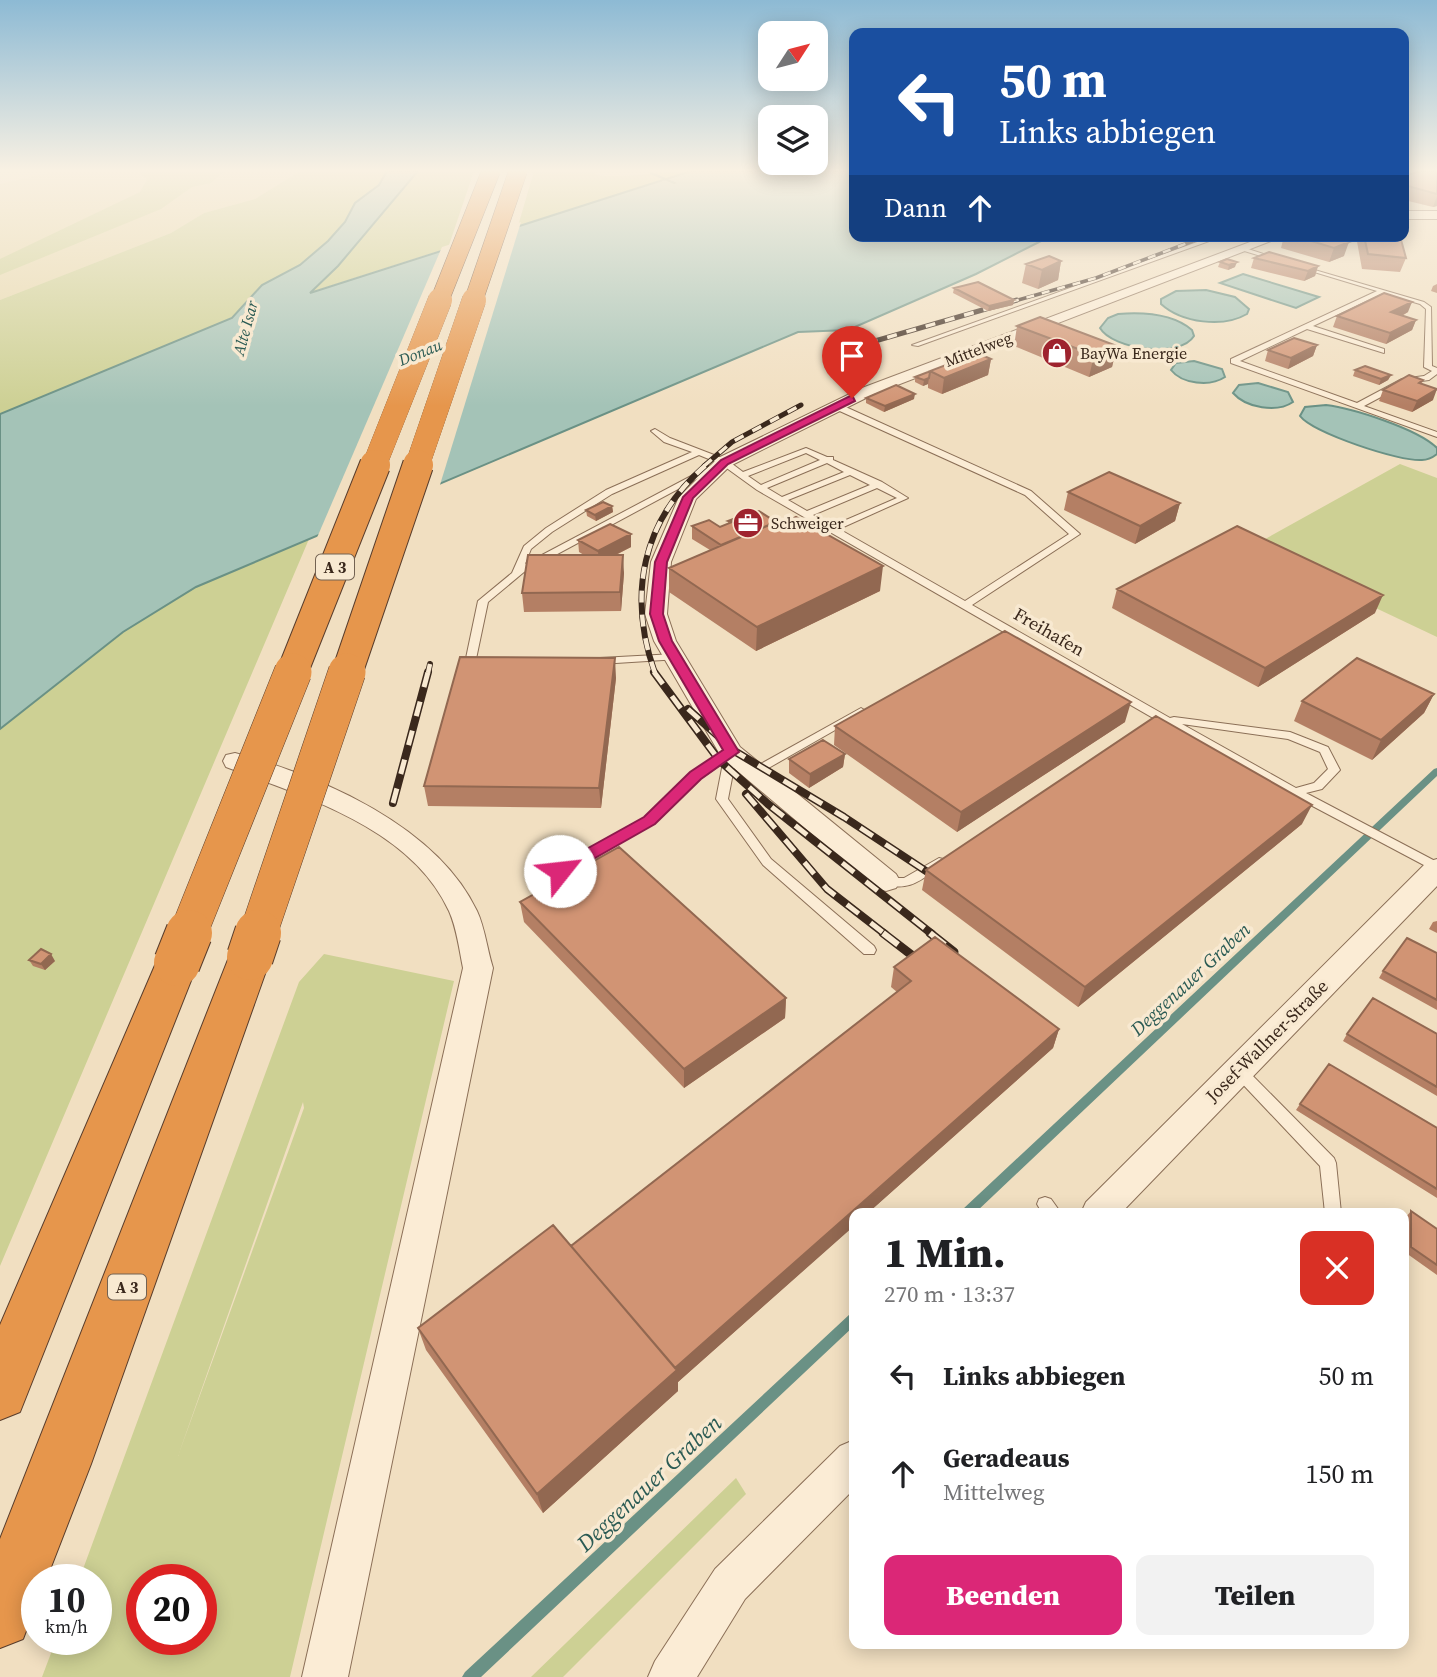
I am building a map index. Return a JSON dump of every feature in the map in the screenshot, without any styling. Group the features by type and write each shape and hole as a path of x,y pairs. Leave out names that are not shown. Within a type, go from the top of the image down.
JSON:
{"highway":[{"name":"A 3","path":"0,1392 177,963 460,249"},
{"name":"A 3","path":"0,1616 61,1464 250,957 491,249"}],"street":[{"name":"Mittelweg","path":"886,881 731,752 675,657 656,614 661,562 688,497 836,406 899,379 1242,249"},
{"path":"235,761 345,804 400,837 444,878 463,912 478,968 325,1677"},
{"name":"Josef-Wallner-Straße","path":"1103,1208 1437,868"},
{"path":"671,1677 730,1584 849,1465"}],"lane":[{"path":"916,345 1183,249"},
{"path":"1244,249 1280,261"},
{"path":"1293,264 1422,303 1429,308 1428,367 1437,370"},
{"path":"1383,291 1234,361 1435,432"},
{"path":"1308,327 1381,351"},
{"path":"1359,406 1405,381 1426,378 1437,370"},
{"path":"836,406 1028,493 1076,534 966,605"},
{"name":"Freihafen","path":"655,431 733,468 760,488 1009,629 1152,719 1437,868"},
{"path":"496,662 470,663 483,601 515,575 733,468 807,450 830,459 904,498 832,529"},
{"path":"515,575 527,548 549,530 609,492 700,452"},
{"path":"760,488 830,459"},
{"path":"781,500 853,471"},
{"path":"807,514 879,484"},
{"path":"997,636 1009,629"},
{"path":"588,662 675,657"},
{"path":"754,771 867,708"},
{"path":"1152,719 1290,736 1324,750 1334,770 1318,786 1294,792"},
{"path":"560,871 649,821 696,776 731,752"},
{"path":"731,752 722,799 767,862 869,950"},
{"path":"886,881 906,883 949,855"},
{"path":"1238,1070 1249,1085 1328,1163 1332,1208"}],"shaded area":[{"path":"0,249 130,249 0,300"}],"green space":[{"path":"20,249 63,249 0,275 0,259"},
{"path":"130,249 318,249 300,265 262,285 232,318 0,414 0,300"},
{"path":"352,249 444,249 308,293"},
{"path":"1400,464 1437,478 1437,637 1249,548"},
{"path":"309,539 0,1266 0,729 123,632 196,587"},
{"path":"324,954 454,981 290,1677 42,1677 50,1655 112,1655 112,1564 85,1564 299,982","holes":["303,1102 304,1108 178,1456"]},
{"path":"736,1478 746,1494 563,1677 531,1677"}],"water":[{"path":"318,249 352,249 310,293 447,249 1025,249 976,274 848,330 798,332 196,587 123,632 0,729 0,414 232,318 262,285 300,265"},
{"path":"1243,274 1319,297 1296,308 1220,283"},
{"path":"1206,290 1235,297 1249,309 1247,314 1226,321 1203,321 1180,316 1161,304 1161,299 1176,291"},
{"path":"1137,313 1166,317 1184,324 1192,330 1194,336 1175,347 1161,349 1131,346 1107,335 1100,328 1108,318 1118,314"},
{"path":"1194,361 1222,369 1225,377 1212,382 1196,382 1182,378 1171,370 1176,363"},
{"path":"1258,383 1288,392 1293,402 1279,407 1262,407 1246,402 1233,393 1239,385"},
{"path":"1326,405 1352,410 1400,427 1428,441 1437,448 1437,454 1422,460 1395,456 1339,438 1308,423 1300,416 1305,407"}],"pier":[{"path":"441,249 513,249 439,488 316,540"}],"building":[{"path":"1367,249 1404,249 1406,258 1368,254"},
{"path":"1269,252 1318,266 1308,271 1254,258"},
{"path":"1049,256 1061,261 1042,270 1026,264"},
{"path":"1227,259 1237,262 1229,265 1220,262"},
{"path":"978,282 1014,300 989,306 954,288"},
{"path":"1384,293 1412,302 1391,312 1416,320 1390,333 1337,316"},
{"path":"1040,317 1117,346 1094,355 1017,326"},
{"path":"1294,338 1317,345 1291,358 1268,350"},
{"path":"977,353 991,359 944,378 930,371"},
{"path":"1365,366 1391,375 1381,379 1355,370"},
{"path":"928,372 929,378 924,380 915,377"},
{"path":"1409,375 1423,380 1419,383 1437,389 1417,401 1383,390"},
{"path":"896,385 915,394 885,406 866,398"},
{"path":"1109,472 1180,503 1140,526 1068,492"},
{"path":"603,502 612,506 595,515 586,510"},
{"path":"759,511 776,522 721,545 692,526 709,520 720,527"},
{"path":"749,513 751,514 728,521"},
{"path":"788,517 790,520 796,517 883,566 757,627 669,568"},
{"path":"610,524 631,534 598,551 578,540"},
{"path":"1237,526 1383,595 1265,668 1117,589"},
{"path":"528,555 623,555 620,592 522,593"},
{"path":"1005,631 1131,702 961,812 835,726"},
{"path":"460,657 615,658 599,788 424,786"},
{"path":"1357,658 1434,694 1381,740 1302,701"},
{"path":"1156,716 1312,805 1085,987 926,870"},
{"path":"823,740 845,754 810,774 789,759"},
{"path":"619,847 786,998 684,1069 520,902"},
{"path":"935,937 1059,1029 856,1208 849,1208 849,1214 675,1368 571,1246 911,981 894,967"},
{"path":"1407,938 1437,953 1437,1000 1383,971"},
{"path":"41,949 51,954 41,964 29,960"},
{"path":"1373,998 1437,1034 1437,1087 1347,1034"},
{"path":"1329,1064 1437,1128 1437,1189 1300,1104"},
{"path":"1411,1211 1437,1229 1437,1265 1411,1247"},
{"path":"553,1225 677,1370 537,1494 418,1328"}],"waterway":[{"name":"Deggenauer Graben","path":"972,1208 1437,771"},
{"name":"Deggenauer Graben","path":"470,1677 849,1323"}],"railway":[{"path":"1011,302 1096,278 1171,249"},
{"path":"868,343 1017,300"},
{"path":"704,466 732,442 801,405"},
{"path":"655,673 642,615 646,560 654,534 667,510 684,487 706,465"},
{"path":"428,673 430,664"},
{"path":"393,803 428,672"},
{"path":"654,672 719,760 768,804 932,934"},
{"path":"688,709 736,752 844,817 938,879"},
{"path":"746,794 827,889 885,934"},
{"path":"883,933 922,963"},
{"path":"930,933 954,952"}],"place":[{"name":"BayWa Energie","path":"1057,353"},
{"name":"Schweiger","path":"748,523"}],"route":[{"path":"560,871 649,821 696,776 731,752 665,641 656,614 656,591 661,562 670,534 688,497 724,462 852,398"}],"water label":[{"name":"Alte Isar","path":"245,328"},
{"name":"Donau","path":"420,352"}]}
